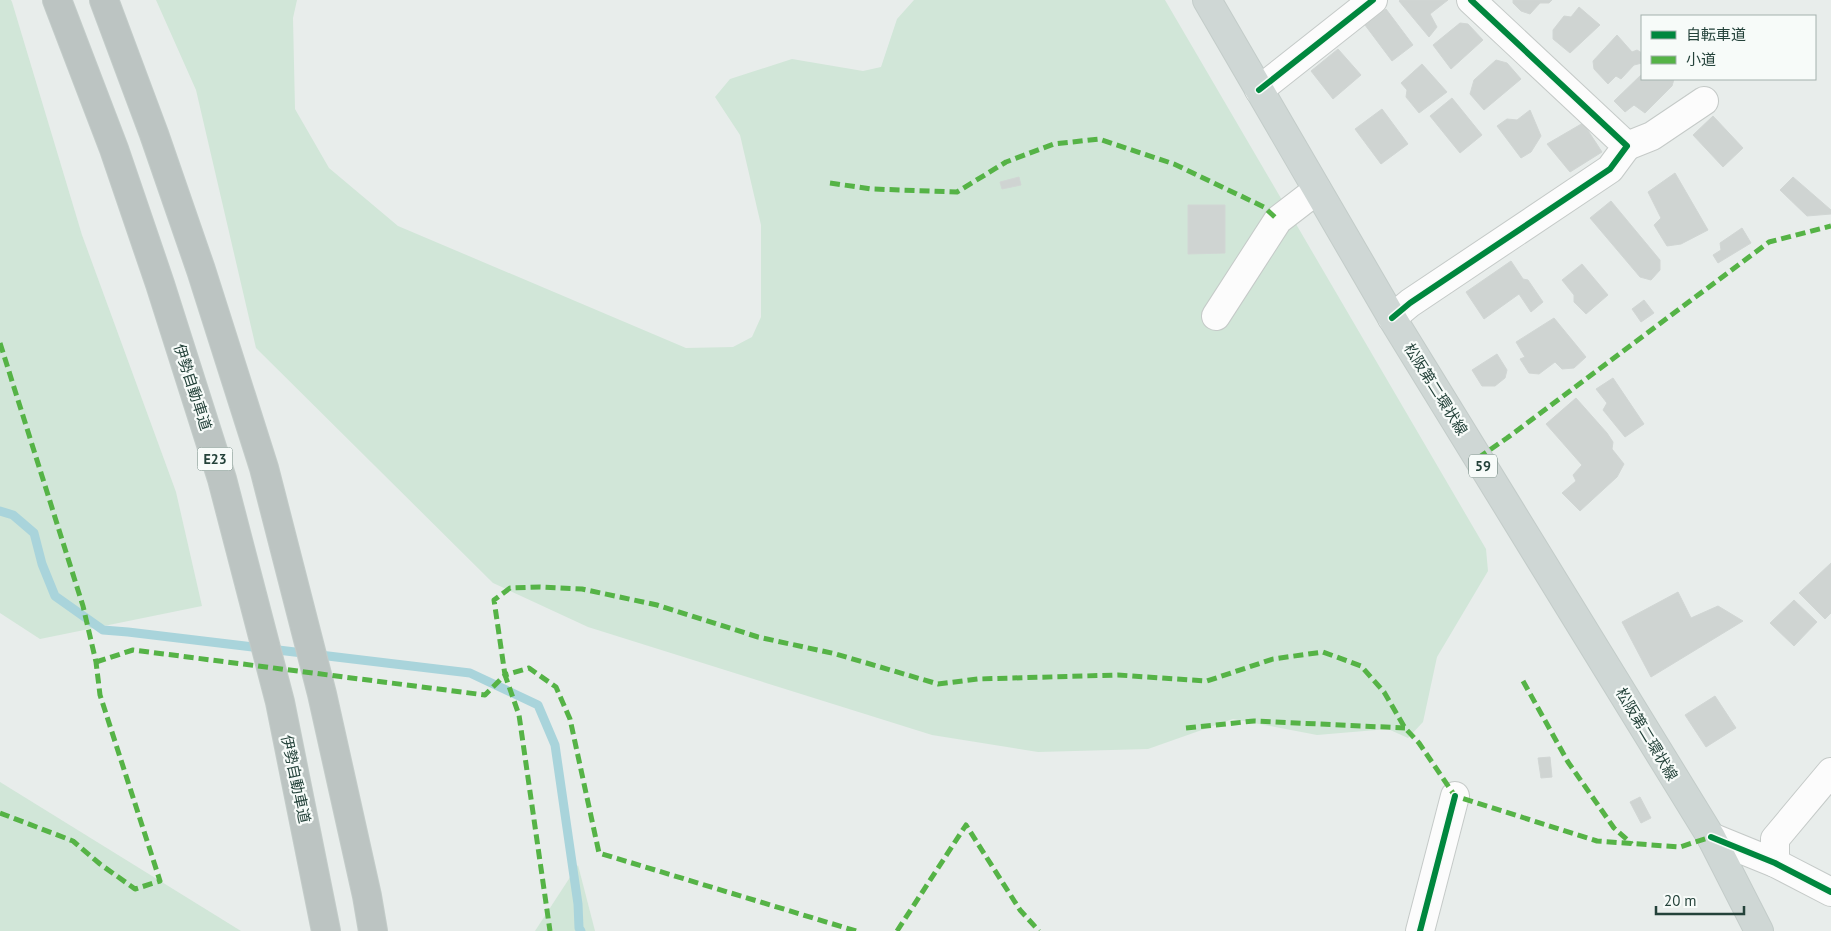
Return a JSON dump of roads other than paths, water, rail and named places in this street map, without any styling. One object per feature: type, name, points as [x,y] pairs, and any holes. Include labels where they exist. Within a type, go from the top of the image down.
[{"type":"highway","name":"伊勢自動車道","points":[[57,0],[117,158],[160,284],[222,479],[280,702],[326,931]]},
{"type":"highway","points":[[104,0],[202,270],[264,468],[322,694],[373,931]]},
{"type":"main road","name":"松阪第二環状線","points":[[1207,0],[1392,318],[1711,837],[1759,931]]},
{"type":"street","points":[[1259,90],[1373,0]]},
{"type":"street","points":[[1471,0],[1628,146]]},
{"type":"street","points":[[1392,318],[1410,302],[1610,168],[1628,146],[1652,136],[1704,101]]},
{"type":"street","points":[[1216,316],[1278,220],[1317,190]]},
{"type":"street","points":[[1775,863],[1775,839],[1831,772]]},
{"type":"street","points":[[1420,931],[1455,796]]},
{"type":"street","points":[[1711,837],[1775,863],[1831,892]]},
{"type":"waterway","points":[[0,511],[13,515],[34,533],[42,564],[55,596],[103,630],[470,673],[538,705],[555,745],[578,904],[579,928],[581,931]]}]
